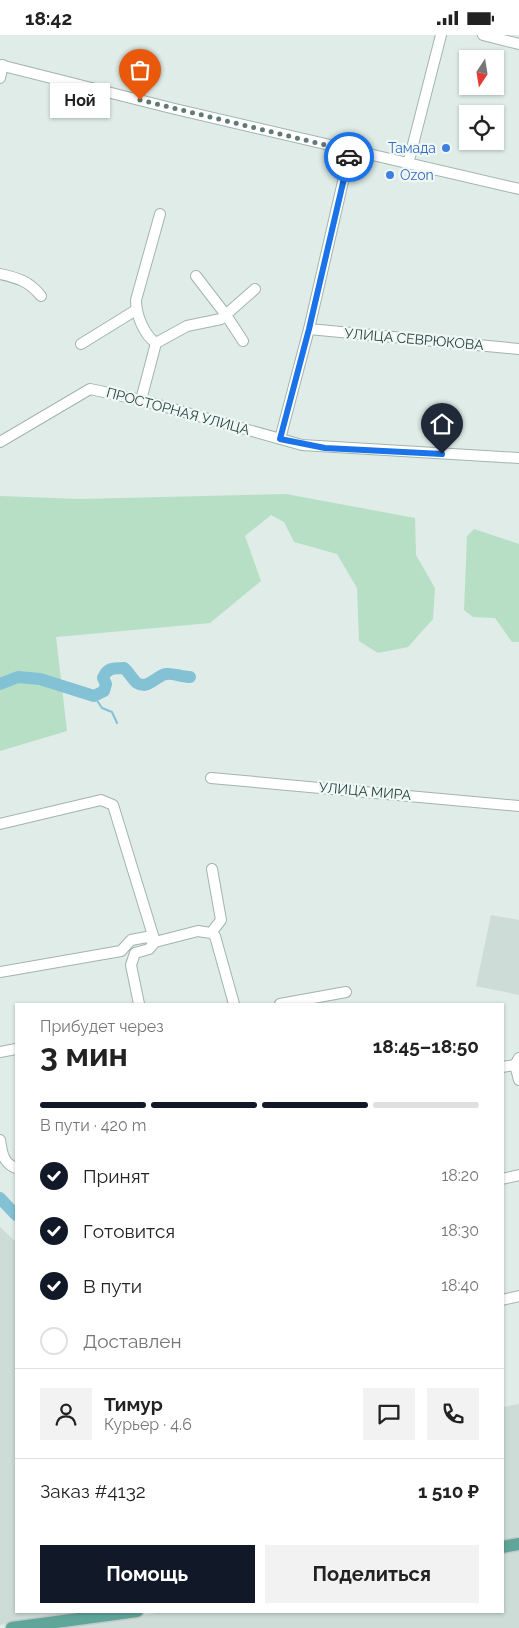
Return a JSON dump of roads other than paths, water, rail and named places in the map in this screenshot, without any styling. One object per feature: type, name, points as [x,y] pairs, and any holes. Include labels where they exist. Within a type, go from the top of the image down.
[{"type":"main road","points":[[504,1547],[519,1544]]},
{"type":"main road","points":[[12,1628],[121,1613]]},
{"type":"street","points":[[408,164],[441,35]]},
{"type":"street","points":[[483,35],[519,44]]},
{"type":"street","points":[[0,78],[2,65],[350,151],[519,189]]},
{"type":"street","points":[[280,439],[309,329],[350,151]]},
{"type":"street","points":[[156,343],[150,339],[136,310],[136,300],[160,214]]},
{"type":"street","points":[[0,274],[23,279],[32,285],[41,296]]},
{"type":"street","points":[[196,275],[243,341]]},
{"type":"street","points":[[141,400],[156,343],[187,326],[198,322],[212,322],[226,315],[255,289]]},
{"type":"street","points":[[82,344],[136,310]]},
{"type":"street","name":"УЛИЦА СЕВРЮКОВА","points":[[309,329],[519,349]]},
{"type":"street","name":"ПРОСТОРНАЯ УЛИЦА","points":[[0,442],[90,389],[141,400],[280,439],[325,448],[519,458]]},
{"type":"street","name":"УЛИЦА МИРА","points":[[211,778],[519,806]]},
{"type":"street","points":[[0,825],[102,800],[113,805],[155,942]]},
{"type":"street","points":[[210,933],[221,921],[212,869]]},
{"type":"street","points":[[0,972],[128,950],[149,949],[155,942],[198,931],[216,936],[234,1003]]},
{"type":"street","points":[[128,950],[139,1003]]},
{"type":"street","points":[[286,1003],[346,992]]},
{"type":"street","points":[[0,1052],[15,1049]]},
{"type":"street","points":[[504,1066],[517,1061],[519,1080]]},
{"type":"street","points":[[0,1140],[4,1158],[8,1164],[15,1168]]},
{"type":"street","points":[[504,1179],[519,1175]]},
{"type":"street","points":[[504,1300],[519,1296]]},
{"type":"waterway","points":[[0,684],[18,677],[40,679],[94,696],[104,691],[106,684],[103,678],[106,672],[114,669],[124,668],[141,685],[145,685],[166,674],[190,677]]},
{"type":"waterway","points":[[94,696],[102,708],[112,712],[117,723]]},
{"type":"waterway","points":[[0,1198],[15,1214]]},
{"type":"place","name":"Ной","points":[[140,100]]},
{"type":"place","name":"Тамада","points":[[446,148]]},
{"type":"place","name":"Ozon","points":[[390,175]]}]
